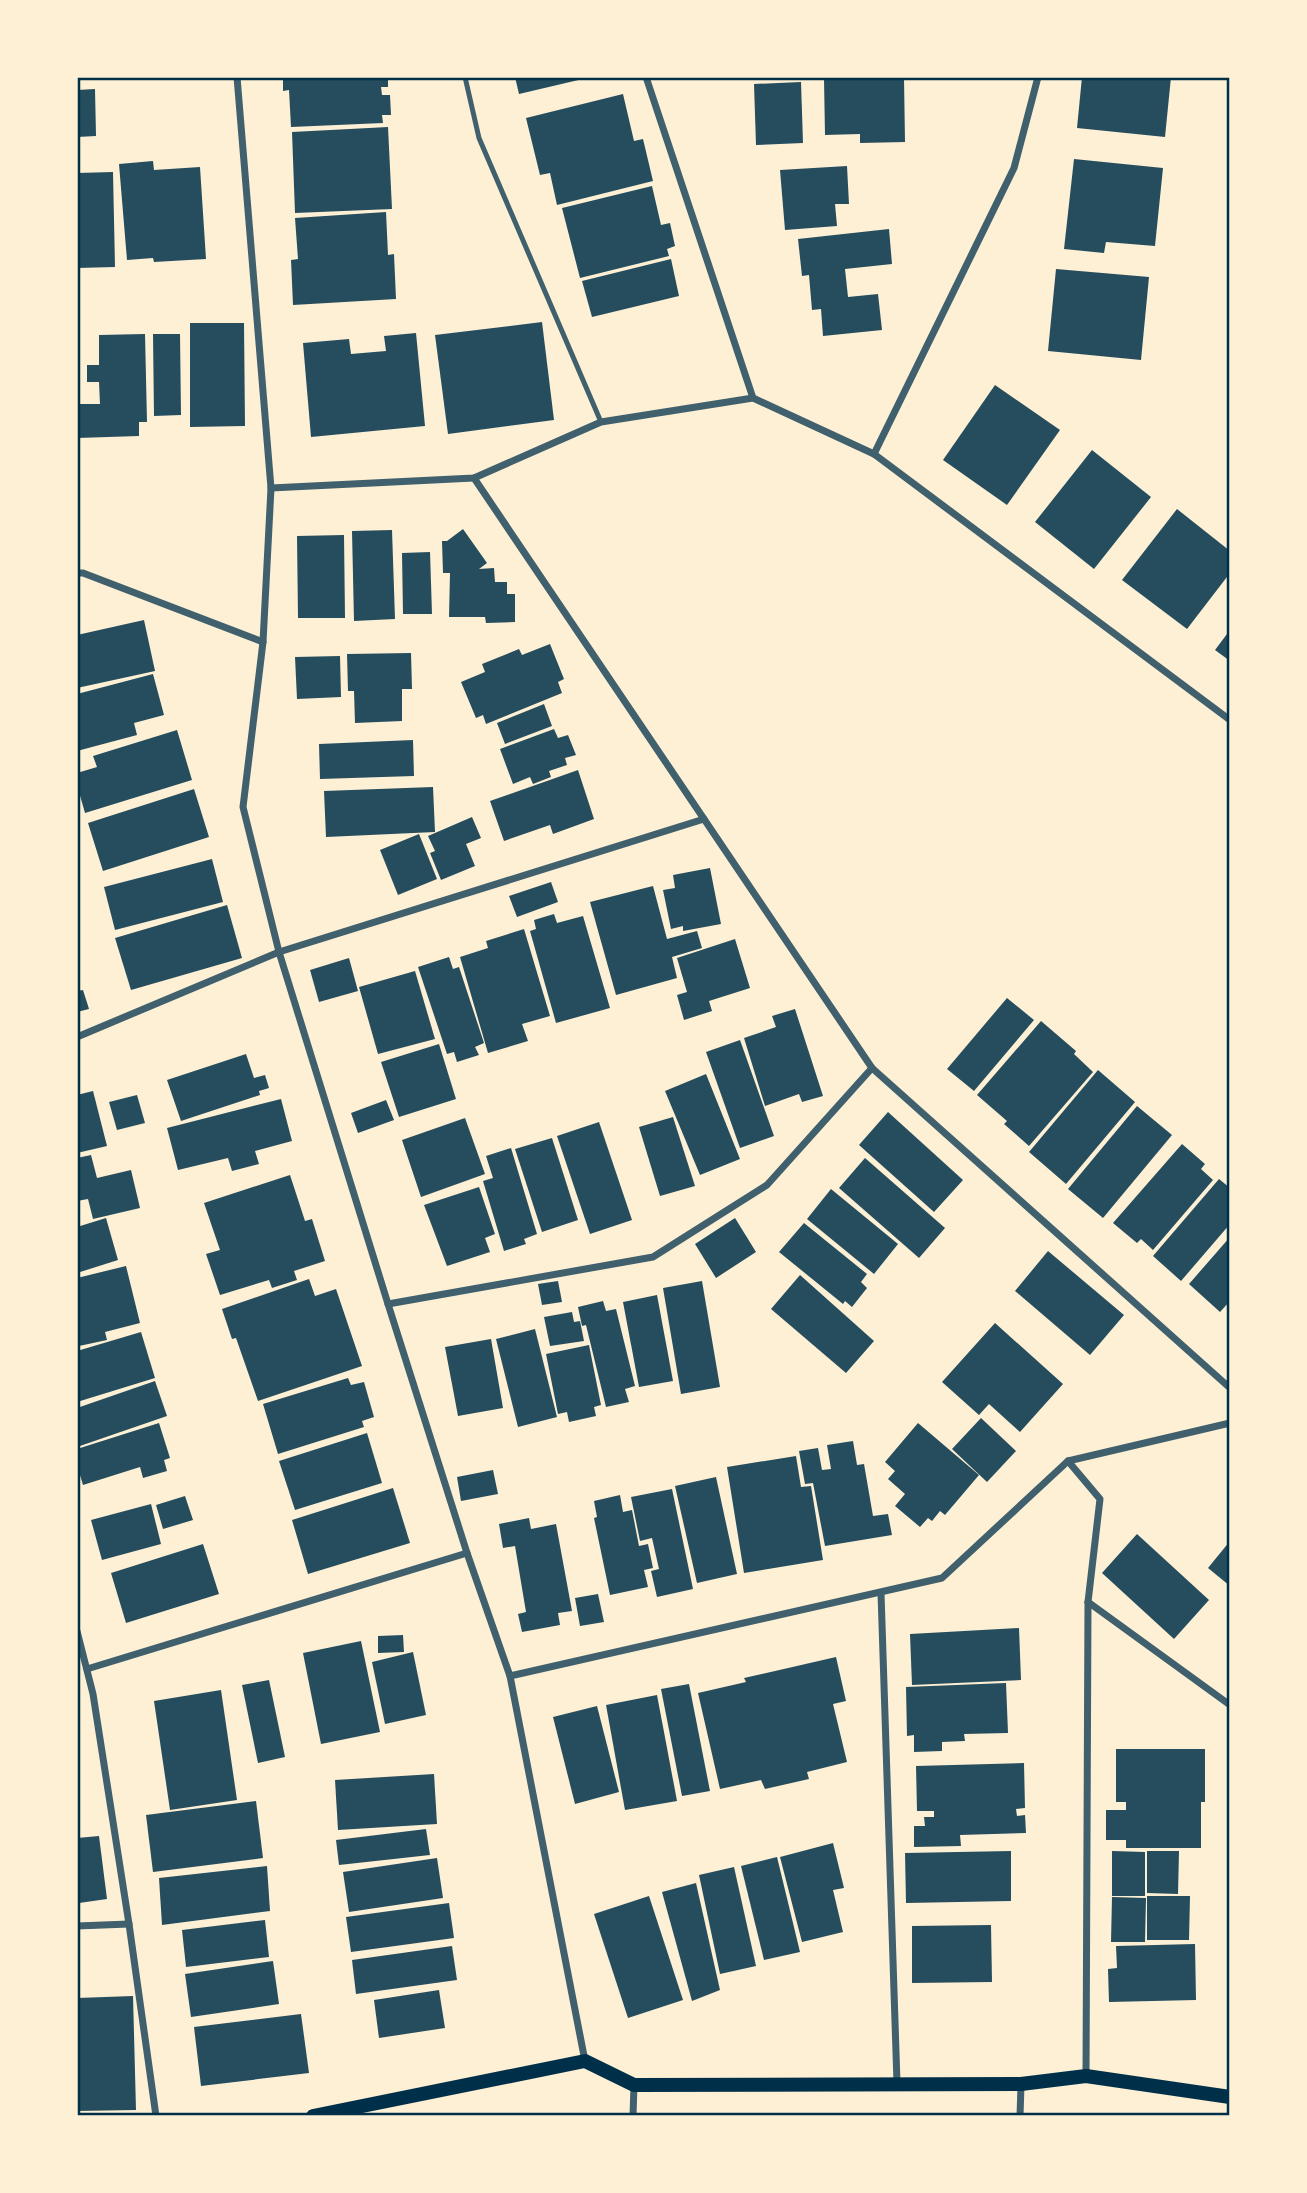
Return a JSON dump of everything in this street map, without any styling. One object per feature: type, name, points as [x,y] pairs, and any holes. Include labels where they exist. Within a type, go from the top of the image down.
[{"type":"main road","points":[[313,2116],[585,2061],[634,2085],[1021,2084],[1086,2076],[1230,2097]]},
{"type":"street","points":[[237,77],[271,488],[263,642],[243,807],[279,952],[467,1553],[510,1676],[585,2061]]},
{"type":"street","points":[[646,77],[753,398]]},
{"type":"street","points":[[874,454],[1014,168],[1038,77]]},
{"type":"street","points":[[271,488],[474,478],[601,422],[753,398],[874,454],[1230,720]]},
{"type":"street","points":[[474,478],[872,1068],[1230,1388]]},
{"type":"street","points":[[77,573],[263,642]]},
{"type":"street","points":[[77,1037],[279,952],[704,819]]},
{"type":"street","points":[[388,1304],[653,1257],[767,1185],[872,1068]]},
{"type":"street","points":[[510,1676],[942,1578],[1068,1461],[1230,1423]]},
{"type":"street","points":[[1068,1461],[1100,1499],[1088,1602],[1086,2076]]},
{"type":"street","points":[[86,1669],[467,1553]]},
{"type":"street","points":[[881,1593],[897,2084]]},
{"type":"street","points":[[1088,1602],[1230,1705]]},
{"type":"street","points":[[77,1632],[93,1694],[156,2116]]},
{"type":"street","points":[[77,1926],[129,1924]]},
{"type":"street","points":[[1020,2116],[1021,2084]]},
{"type":"street","points":[[633,2116],[634,2085]]},
{"type":"lane","points":[[465,77],[479,138],[601,422]]},
{"type":"building","points":[[283,77],[388,77],[388,87],[381,87],[382,95],[390,95],[391,115],[382,115],[383,123],[291,127],[289,90],[283,91]]},
{"type":"building","points":[[515,77],[587,77],[587,78],[519,94]]},
{"type":"building","points":[[1082,77],[1171,77],[1165,137],[1077,128]]},
{"type":"building","points":[[904,78],[905,142],[860,143],[860,134],[825,135],[824,79]]},
{"type":"building","points":[[801,82],[803,143],[756,145],[754,84]]},
{"type":"building","points":[[95,89],[96,136],[77,137],[77,90]]},
{"type":"building","points":[[623,94],[634,141],[643,139],[653,181],[557,205],[550,173],[540,175],[526,118]]},
{"type":"building","points":[[388,127],[392,209],[295,213],[292,132]]},
{"type":"building","points":[[1074,159],[1163,168],[1155,246],[1106,242],[1104,253],[1064,249]]},
{"type":"building","points":[[153,161],[154,170],[200,167],[206,259],[154,262],[153,258],[127,260],[119,164]]},
{"type":"building","points":[[847,166],[849,204],[835,204],[837,226],[785,230],[780,170]]},
{"type":"building","points":[[113,172],[115,267],[77,268],[77,173]]},
{"type":"building","points":[[652,186],[661,225],[670,223],[675,246],[667,249],[669,256],[580,278],[562,208]]},
{"type":"building","points":[[386,212],[388,255],[394,254],[396,299],[293,305],[291,260],[298,259],[295,218]]},
{"type":"building","points":[[889,229],[892,264],[845,269],[848,297],[878,294],[882,330],[823,336],[821,309],[812,310],[809,275],[802,276],[798,239]]},
{"type":"building","points":[[671,259],[679,296],[592,317],[582,281]]},
{"type":"building","points":[[1056,269],[1149,277],[1141,360],[1048,351]]},
{"type":"building","points":[[542,322],[554,420],[448,434],[435,335]]},
{"type":"building","points":[[190,323],[244,323],[245,426],[190,427]]},
{"type":"building","points":[[416,333],[425,426],[311,437],[303,343],[349,339],[351,354],[386,351],[384,336]]},
{"type":"building","points":[[145,334],[147,422],[139,422],[139,436],[77,438],[77,404],[100,404],[99,382],[87,382],[87,365],[99,365],[99,335]]},
{"type":"building","points":[[153,334],[180,334],[181,415],[154,416]]},
{"type":"building","points":[[995,385],[1060,430],[1007,505],[943,460]]},
{"type":"building","points":[[1092,450],[1151,497],[1094,569],[1035,522]]},
{"type":"building","points":[[1177,509],[1230,551],[1230,573],[1187,629],[1122,580]]},
{"type":"building","points":[[463,529],[487,563],[479,569],[494,568],[495,582],[507,582],[507,594],[515,594],[515,622],[486,623],[485,617],[449,617],[450,573],[443,573],[442,541],[447,541]]},
{"type":"building","points":[[392,530],[395,619],[354,621],[352,531]]},
{"type":"building","points":[[344,535],[345,618],[298,618],[297,536]]},
{"type":"building","points":[[430,552],[432,614],[403,614],[402,553]]},
{"type":"building","points":[[144,620],[155,671],[77,688],[77,635]]},
{"type":"building","points":[[1230,630],[1230,661],[1215,650]]},
{"type":"building","points":[[550,644],[564,679],[558,682],[562,693],[486,724],[483,715],[476,718],[461,682],[485,672],[482,664],[519,649],[522,655]]},
{"type":"building","points":[[411,653],[412,689],[402,689],[402,721],[355,723],[354,691],[348,691],[347,654]]},
{"type":"building","points":[[340,656],[341,697],[297,699],[295,657]]},
{"type":"building","points":[[153,674],[164,715],[134,723],[137,735],[77,751],[77,694]]},
{"type":"building","points":[[544,704],[552,726],[505,744],[497,723]]},
{"type":"building","points":[[554,729],[558,738],[568,735],[576,755],[565,758],[567,765],[549,771],[551,777],[533,784],[530,777],[513,784],[500,749]]},
{"type":"building","points":[[177,730],[192,780],[85,813],[77,785],[77,773],[97,767],[93,756]]},
{"type":"building","points":[[413,740],[414,776],[320,779],[319,744]]},
{"type":"building","points":[[578,770],[594,819],[553,834],[550,825],[504,841],[490,801]]},
{"type":"building","points":[[433,787],[435,832],[326,837],[324,791]]},
{"type":"building","points":[[194,789],[209,837],[103,871],[88,823]]},
{"type":"building","points":[[472,817],[481,838],[466,844],[475,866],[441,880],[430,853],[435,851],[428,836]]},
{"type":"building","points":[[419,834],[437,879],[398,895],[380,850]]},
{"type":"building","points":[[212,859],[223,902],[115,930],[104,887]]},
{"type":"building","points":[[710,868],[721,924],[683,931],[683,926],[671,929],[663,890],[675,888],[673,875]]},
{"type":"building","points":[[551,882],[558,902],[517,917],[509,896]]},
{"type":"building","points":[[653,886],[667,939],[697,931],[702,948],[672,957],[677,978],[616,995],[590,902]]},
{"type":"building","points":[[227,905],[242,958],[131,990],[115,938]]},
{"type":"building","points":[[554,914],[557,923],[583,916],[610,1008],[556,1023],[530,931],[536,929],[534,920]]},
{"type":"building","points":[[524,929],[550,1016],[522,1024],[528,1041],[488,1053],[460,957],[488,948],[486,941]]},
{"type":"building","points":[[735,939],[750,988],[709,1001],[712,1011],[684,1020],[677,995],[687,992],[677,958]]},
{"type":"building","points":[[449,957],[453,969],[459,967],[484,1043],[475,1047],[479,1055],[457,1062],[454,1052],[447,1054],[418,967]]},
{"type":"building","points":[[349,958],[358,991],[319,1002],[310,970]]},
{"type":"building","points":[[415,971],[435,1039],[378,1054],[359,987]]},
{"type":"building","points":[[83,990],[89,1009],[77,1012],[77,991]]},
{"type":"building","points":[[1007,998],[1034,1020],[974,1091],[947,1069]]},
{"type":"building","points":[[795,1009],[823,1096],[802,1102],[799,1094],[765,1106],[744,1038],[776,1027],[772,1016]]},
{"type":"building","points":[[1041,1021],[1076,1051],[1074,1054],[1093,1072],[1029,1146],[1004,1124],[1007,1121],[977,1095]]},
{"type":"building","points":[[740,1040],[774,1136],[740,1148],[706,1052]]},
{"type":"building","points":[[439,1044],[456,1099],[399,1117],[381,1062]]},
{"type":"building","points":[[246,1054],[254,1078],[265,1075],[269,1088],[259,1091],[260,1095],[181,1121],[167,1080]]},
{"type":"building","points":[[1098,1070],[1135,1102],[1066,1184],[1029,1152]]},
{"type":"building","points":[[706,1074],[740,1159],[700,1175],[665,1091]]},
{"type":"building","points":[[93,1091],[107,1146],[77,1153],[77,1095]]},
{"type":"building","points":[[137,1095],[145,1123],[117,1130],[109,1102]]},
{"type":"building","points":[[281,1099],[292,1141],[255,1151],[259,1164],[232,1171],[228,1158],[178,1170],[167,1128]]},
{"type":"building","points":[[386,1100],[394,1120],[358,1133],[351,1113]]},
{"type":"building","points":[[1137,1106],[1172,1135],[1103,1218],[1068,1189]]},
{"type":"building","points":[[888,1112],[963,1180],[934,1212],[859,1145]]},
{"type":"building","points":[[673,1117],[695,1186],[660,1196],[639,1127]]},
{"type":"building","points":[[465,1118],[485,1174],[421,1197],[402,1140]]},
{"type":"building","points":[[599,1122],[632,1220],[590,1234],[557,1136]]},
{"type":"building","points":[[552,1138],[578,1220],[542,1232],[515,1149]]},
{"type":"building","points":[[1182,1144],[1205,1164],[1201,1169],[1213,1180],[1153,1250],[1141,1239],[1137,1243],[1113,1223]]},
{"type":"building","points":[[511,1148],[537,1234],[524,1239],[526,1244],[504,1251],[483,1181],[493,1178],[486,1156]]},
{"type":"building","points":[[91,1155],[97,1178],[131,1170],[140,1208],[93,1219],[88,1199],[77,1201],[77,1158]]},
{"type":"building","points":[[865,1158],[945,1228],[919,1258],[839,1188]]},
{"type":"building","points":[[290,1175],[305,1221],[312,1219],[325,1261],[294,1271],[297,1280],[272,1288],[269,1280],[220,1295],[206,1254],[220,1250],[204,1203]]},
{"type":"building","points":[[1219,1179],[1230,1188],[1230,1224],[1181,1281],[1153,1256]]},
{"type":"building","points":[[479,1187],[495,1234],[485,1238],[490,1252],[447,1266],[424,1205]]},
{"type":"building","points":[[831,1189],[898,1244],[874,1274],[807,1219]]},
{"type":"building","points":[[106,1218],[118,1260],[77,1273],[77,1227]]},
{"type":"building","points":[[735,1218],[756,1252],[716,1278],[695,1244]]},
{"type":"building","points":[[804,1223],[867,1274],[861,1282],[867,1288],[852,1307],[845,1301],[843,1304],[779,1252]]},
{"type":"building","points":[[1230,1237],[1230,1301],[1220,1312],[1189,1284]]},
{"type":"building","points":[[1048,1251],[1124,1315],[1090,1355],[1015,1291]]},
{"type":"building","points":[[126,1266],[140,1323],[105,1332],[107,1340],[79,1346],[77,1278]]},
{"type":"building","points":[[800,1275],[874,1341],[846,1373],[771,1309]]},
{"type":"building","points":[[309,1279],[315,1296],[336,1289],[362,1366],[258,1401],[236,1338],[232,1339],[222,1309]]},
{"type":"building","points":[[558,1281],[562,1302],[542,1305],[538,1284]]},
{"type":"building","points":[[702,1281],[720,1387],[681,1394],[663,1288]]},
{"type":"building","points":[[657,1295],[673,1381],[639,1387],[623,1302]]},
{"type":"building","points":[[603,1301],[606,1311],[616,1309],[635,1386],[625,1389],[629,1402],[606,1407],[586,1325],[582,1326],[578,1307]]},
{"type":"building","points":[[572,1312],[574,1322],[580,1321],[584,1341],[550,1346],[544,1317]]},
{"type":"building","points":[[995,1323],[1063,1384],[1020,1432],[989,1404],[979,1415],[942,1382]]},
{"type":"building","points":[[535,1329],[557,1417],[518,1427],[496,1339]]},
{"type":"building","points":[[141,1332],[155,1378],[77,1402],[77,1351]]},
{"type":"building","points":[[491,1339],[503,1408],[458,1416],[445,1347]]},
{"type":"building","points":[[589,1345],[601,1405],[594,1407],[596,1416],[569,1422],[567,1412],[558,1414],[546,1354]]},
{"type":"building","points":[[348,1378],[351,1385],[364,1382],[374,1417],[362,1421],[364,1427],[278,1454],[263,1404]]},
{"type":"building","points":[[155,1381],[167,1416],[77,1447],[77,1408]]},
{"type":"building","points":[[981,1418],[1016,1451],[987,1482],[952,1449]]},
{"type":"building","points":[[159,1423],[170,1458],[164,1460],[167,1471],[143,1478],[140,1467],[83,1485],[77,1465],[77,1449]]},
{"type":"building","points":[[918,1423],[979,1475],[945,1515],[940,1511],[932,1521],[928,1518],[920,1527],[895,1506],[905,1494],[888,1479],[895,1471],[885,1462]]},
{"type":"building","points":[[367,1433],[382,1483],[295,1510],[279,1461]]},
{"type":"building","points":[[853,1441],[857,1465],[864,1464],[873,1516],[888,1514],[892,1535],[825,1546],[813,1483],[805,1484],[799,1451],[818,1448],[822,1470],[831,1469],[827,1445]]},
{"type":"building","points":[[796,1456],[801,1487],[811,1486],[823,1560],[744,1573],[727,1467]]},
{"type":"building","points":[[493,1470],[498,1494],[461,1501],[457,1477]]},
{"type":"building","points":[[716,1477],[737,1574],[697,1583],[675,1486]]},
{"type":"building","points":[[393,1488],[410,1543],[308,1574],[292,1520]]},
{"type":"building","points":[[672,1489],[693,1589],[657,1597],[651,1571],[659,1569],[652,1538],[640,1541],[631,1497]]},
{"type":"building","points":[[620,1495],[623,1512],[632,1510],[639,1546],[648,1544],[653,1568],[644,1570],[648,1587],[610,1595],[594,1518],[597,1517],[594,1501]]},
{"type":"building","points":[[185,1496],[193,1520],[163,1529],[156,1505]]},
{"type":"building","points":[[151,1504],[161,1544],[102,1560],[91,1520]]},
{"type":"building","points":[[529,1518],[531,1529],[556,1524],[572,1611],[558,1613],[560,1625],[522,1632],[518,1614],[526,1612],[515,1546],[503,1548],[499,1524]]},
{"type":"building","points":[[1137,1534],[1209,1600],[1174,1639],[1102,1573]]},
{"type":"building","points":[[1230,1541],[1230,1586],[1208,1568]]},
{"type":"building","points":[[203,1544],[219,1594],[126,1623],[111,1573]]},
{"type":"building","points":[[598,1594],[604,1622],[580,1626],[575,1598]]},
{"type":"building","points":[[1019,1628],[1021,1680],[912,1685],[910,1634]]},
{"type":"building","points":[[403,1635],[404,1652],[378,1653],[378,1636]]},
{"type":"building","points":[[361,1641],[380,1732],[321,1744],[303,1653]]},
{"type":"building","points":[[413,1652],[426,1715],[385,1724],[372,1662]]},
{"type":"building","points":[[836,1657],[846,1701],[833,1704],[847,1762],[807,1772],[809,1779],[765,1789],[761,1780],[720,1789],[698,1693],[746,1682],[744,1678]]},
{"type":"building","points":[[269,1680],[285,1757],[258,1763],[242,1685]]},
{"type":"building","points":[[1006,1683],[1008,1733],[964,1734],[965,1741],[942,1742],[942,1751],[914,1752],[914,1735],[907,1736],[906,1687]]},
{"type":"building","points":[[689,1684],[710,1791],[682,1796],[661,1689]]},
{"type":"building","points":[[221,1690],[237,1800],[170,1810],[154,1701]]},
{"type":"building","points":[[657,1695],[677,1801],[625,1810],[606,1705]]},
{"type":"building","points":[[597,1706],[619,1792],[575,1804],[553,1717]]},
{"type":"building","points":[[1116,1749],[1205,1749],[1205,1802],[1201,1802],[1201,1848],[1126,1848],[1126,1840],[1106,1840],[1106,1810],[1126,1810],[1126,1802],[1116,1802]]},
{"type":"building","points":[[1024,1763],[1025,1808],[1016,1809],[1017,1816],[1025,1815],[1026,1833],[960,1835],[961,1846],[914,1847],[914,1826],[925,1826],[924,1817],[934,1817],[934,1811],[917,1811],[916,1766]]},
{"type":"building","points":[[434,1774],[437,1824],[338,1830],[335,1780]]},
{"type":"building","points":[[256,1801],[263,1858],[153,1872],[146,1815]]},
{"type":"building","points":[[426,1829],[430,1855],[339,1865],[336,1840]]},
{"type":"building","points":[[99,1836],[107,1899],[79,1903],[77,1838]]},
{"type":"building","points":[[833,1843],[844,1888],[833,1890],[843,1932],[802,1942],[780,1857]]},
{"type":"building","points":[[1011,1851],[1011,1901],[906,1903],[905,1853]]},
{"type":"building","points":[[1112,1851],[1145,1852],[1145,1896],[1112,1896]]},
{"type":"building","points":[[1147,1851],[1179,1851],[1178,1894],[1147,1893]]},
{"type":"building","points":[[777,1857],[800,1952],[764,1960],[741,1866]]},
{"type":"building","points":[[437,1858],[443,1898],[349,1912],[343,1872]]},
{"type":"building","points":[[267,1866],[270,1911],[162,1925],[159,1878]]},
{"type":"building","points":[[734,1867],[756,1966],[720,1974],[699,1875]]},
{"type":"building","points":[[696,1883],[720,1990],[692,2001],[662,1892]]},
{"type":"building","points":[[649,1896],[683,2000],[628,2018],[594,1914]]},
{"type":"building","points":[[1147,1896],[1190,1896],[1189,1940],[1147,1940]]},
{"type":"building","points":[[1112,1897],[1146,1898],[1145,1942],[1111,1942]]},
{"type":"building","points":[[449,1903],[454,1938],[351,1952],[346,1917]]},
{"type":"building","points":[[265,1920],[269,1957],[186,1967],[182,1930]]},
{"type":"building","points":[[991,1925],[992,1982],[912,1983],[912,1926]]},
{"type":"building","points":[[1195,1944],[1196,2000],[1109,2002],[1108,1969],[1117,1968],[1116,1946]]},
{"type":"building","points":[[452,1946],[457,1980],[356,1994],[352,1960]]},
{"type":"building","points":[[273,1961],[279,2004],[191,2017],[185,1974]]},
{"type":"building","points":[[439,1990],[445,2028],[379,2038],[374,2000]]},
{"type":"building","points":[[133,1996],[136,2110],[77,2111],[77,1998]]},
{"type":"building","points":[[301,2014],[309,2073],[201,2086],[194,2027]]}]
